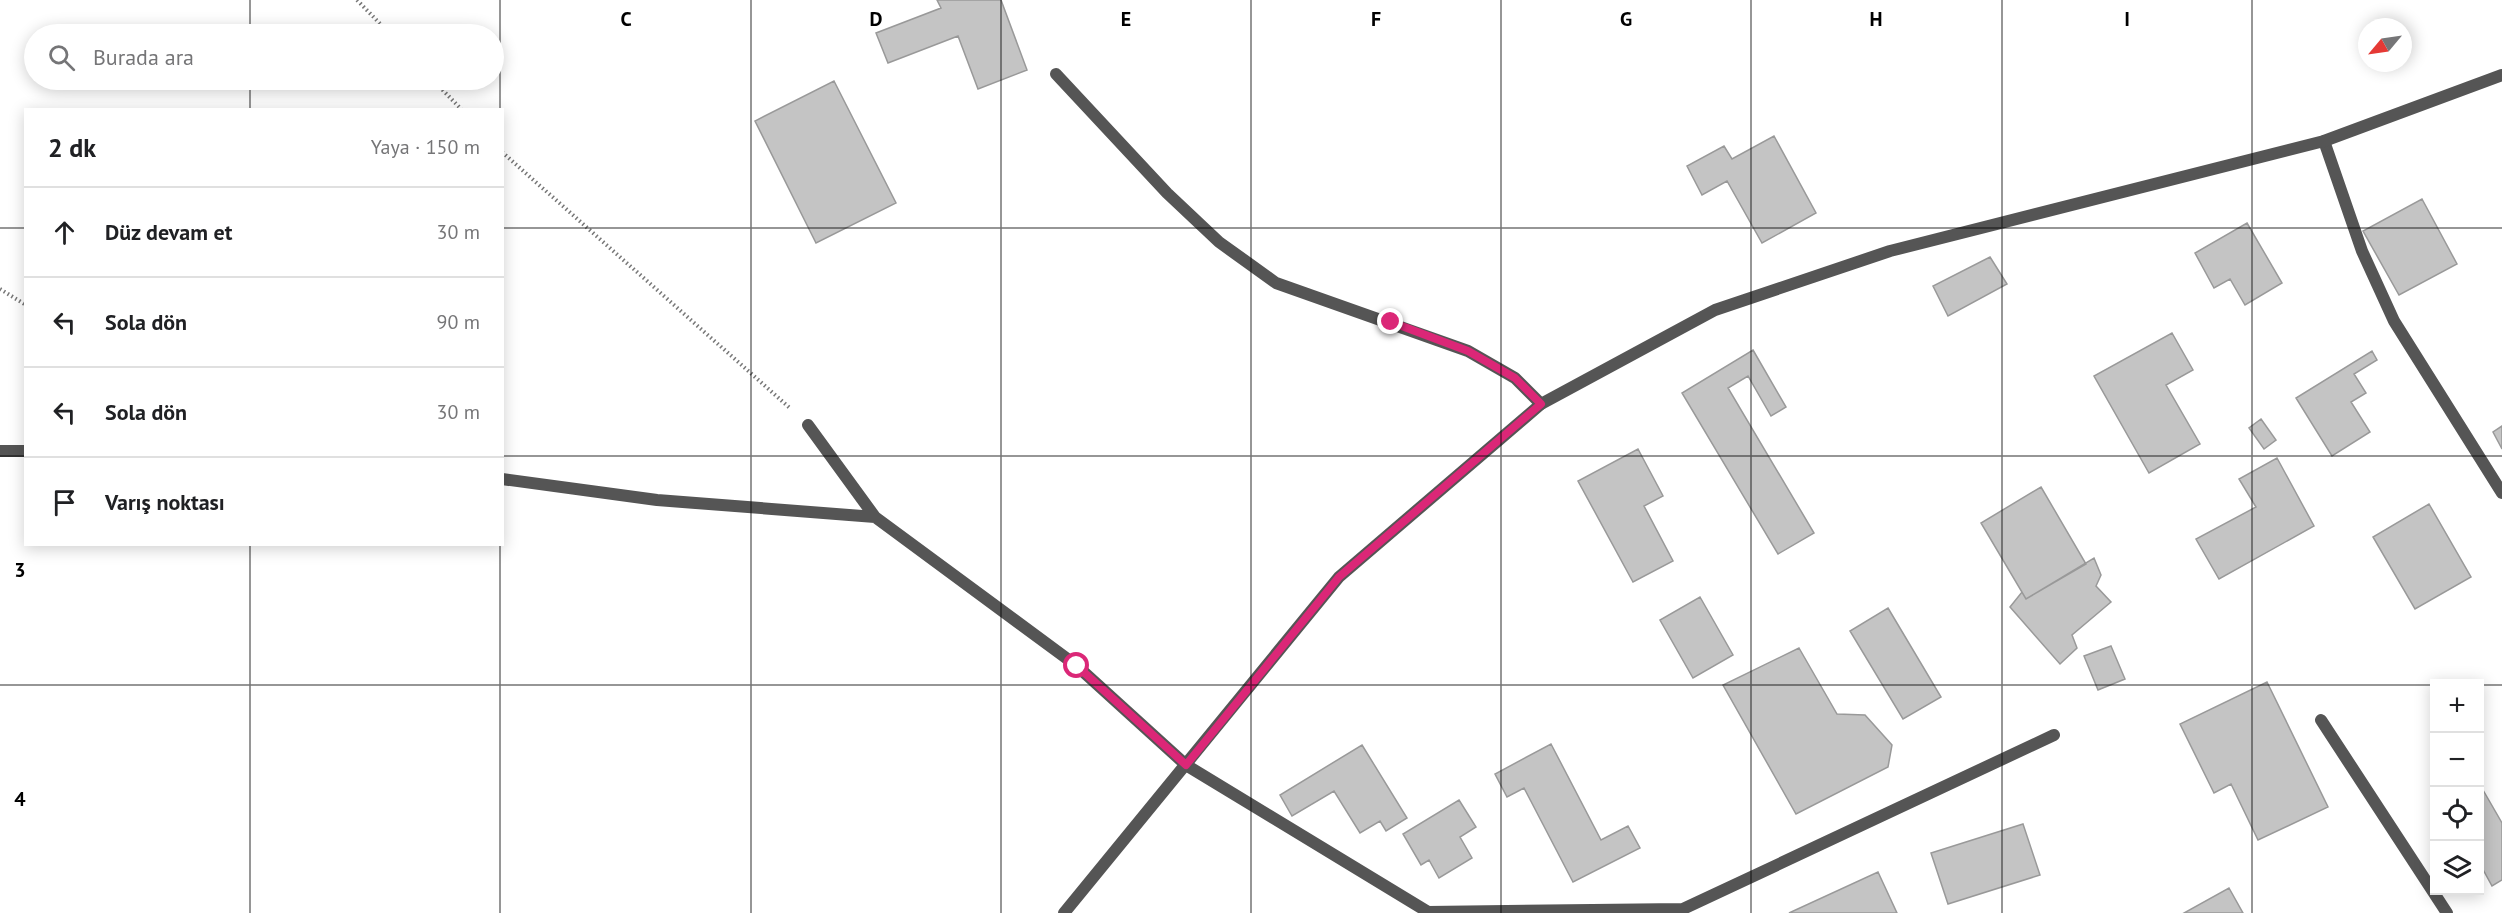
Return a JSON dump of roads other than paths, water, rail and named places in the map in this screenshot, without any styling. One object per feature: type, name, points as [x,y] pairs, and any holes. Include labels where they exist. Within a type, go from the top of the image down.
[{"type":"street","points":[[1056,74],[1167,193],[1219,242],[1276,283],[1468,351],[1515,378],[1541,404]]},
{"type":"street","points":[[1064,913],[1339,577],[1541,404],[1726,306],[1890,251],[2324,141],[2502,75]]},
{"type":"street","points":[[2324,141],[2362,251],[2394,321],[2502,494]]},
{"type":"street","points":[[808,425],[875,517],[1077,666],[1186,765],[1428,912],[1684,911],[2054,735]]},
{"type":"street","points":[[0,451],[24,451]]},
{"type":"street","points":[[504,479],[657,500],[875,517]]},
{"type":"street","points":[[2321,720],[2446,913]]}]
